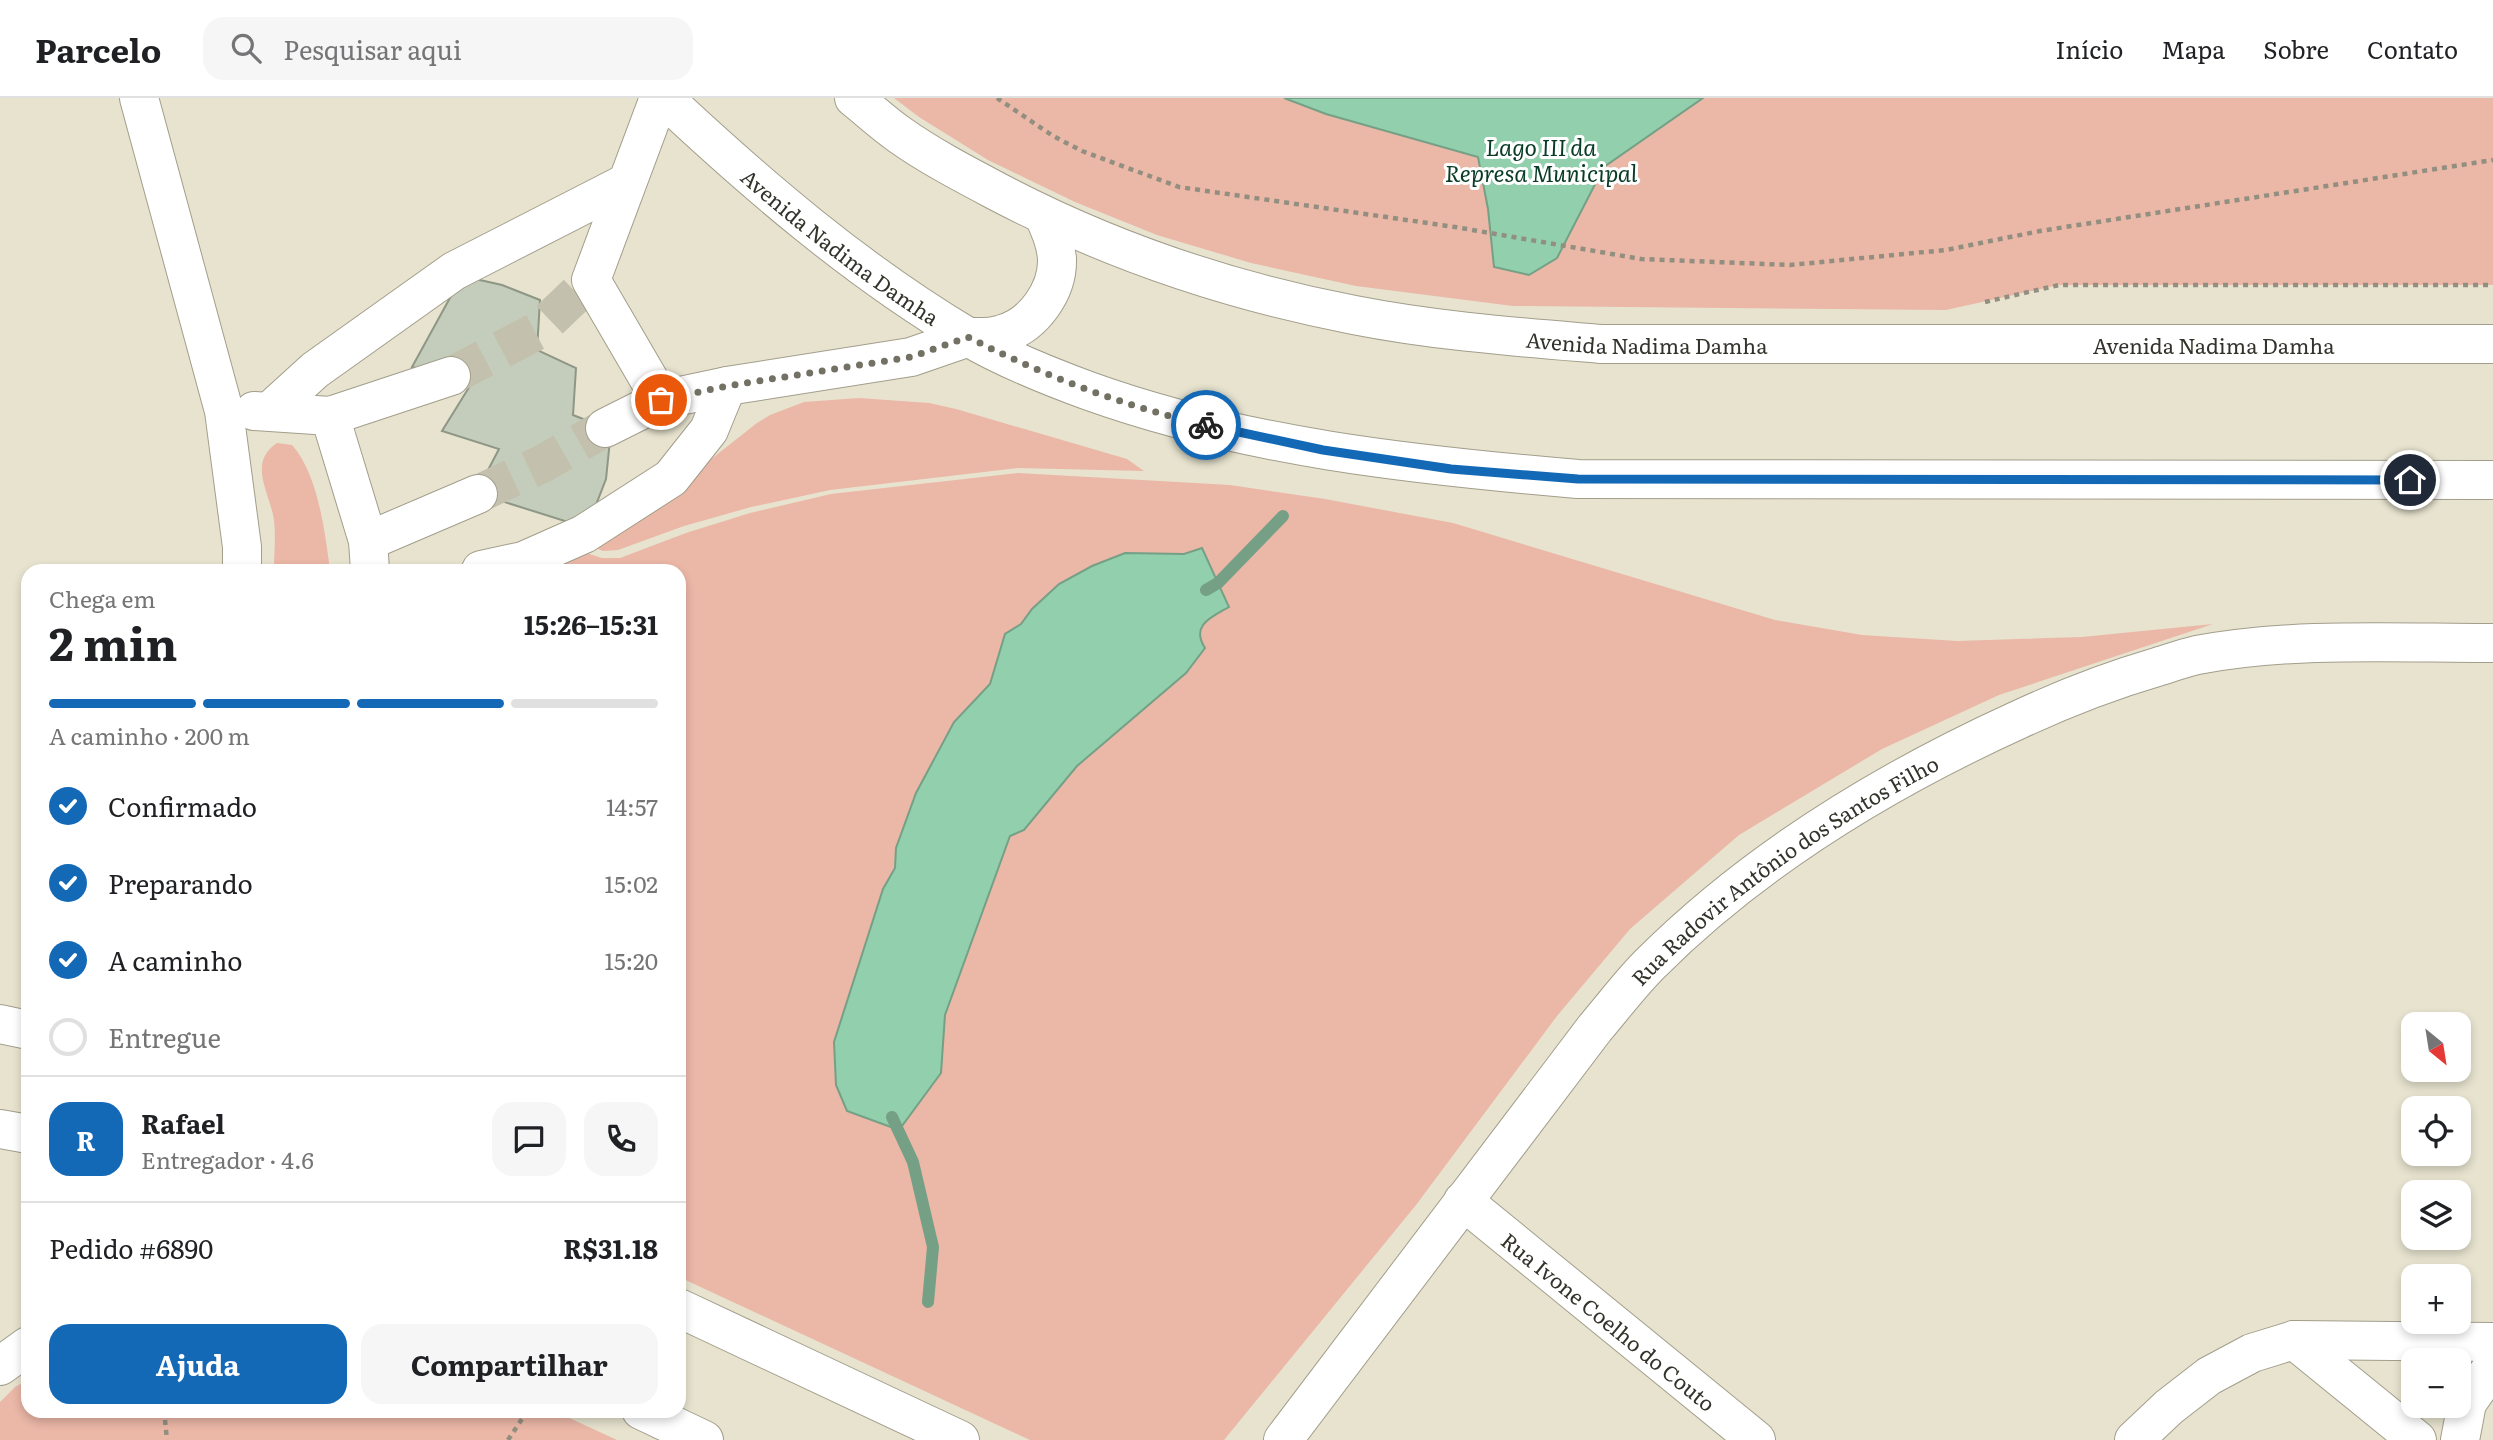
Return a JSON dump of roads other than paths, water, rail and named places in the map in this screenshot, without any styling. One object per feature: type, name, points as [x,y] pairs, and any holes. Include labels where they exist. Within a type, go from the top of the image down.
[{"type":"street","points":[[139,98],[224,411],[242,564]]},
{"type":"street","points":[[659,98],[592,280],[661,400]]},
{"type":"street","name":"Avenida Nadima Damha","points":[[664,98],[759,186],[792,212],[900,292],[968,337],[1062,382],[1174,418],[1323,450],[1451,469],[1578,479],[2493,480]]},
{"type":"street","name":"Avenida Nadima Damha","points":[[854,98],[909,141],[947,165],[1044,216],[1108,245],[1220,284],[1356,316],[1493,335],[1601,344],[2493,344]]},
{"type":"street","points":[[270,411],[315,370],[454,271],[626,183]]},
{"type":"street","points":[[605,428],[661,400],[727,386],[911,357],[968,337],[1003,334],[1027,321],[1045,301],[1054,281],[1057,260],[1054,239],[1044,216]]},
{"type":"street","points":[[224,411],[270,411],[330,416],[451,376]]},
{"type":"street","points":[[509,564],[523,561],[584,534],[671,478],[709,430],[727,386]]},
{"type":"street","points":[[330,416],[369,556],[478,494]]},
{"type":"street","name":"Rua Radovir Antônio dos Santos Filho","points":[[1283,1440],[1595,1028],[1648,965],[1706,911],[1800,841],[1878,790],[1959,747],[2062,700],[2196,655],[2294,645],[2360,642],[2493,643]]},
{"type":"street","points":[[0,1024],[21,1028]]},
{"type":"street","points":[[0,1129],[21,1133]]},
{"type":"street","name":"Rua Ivone Coelho do Couto","points":[[1463,1201],[1755,1440]]},
{"type":"street","points":[[686,1311],[960,1440]]},
{"type":"street","points":[[2134,1440],[2169,1407],[2209,1376],[2252,1353],[2294,1340],[2493,1342]]},
{"type":"street","points":[[2294,1340],[2417,1440]]},
{"type":"street","points":[[0,1366],[21,1351]]},
{"type":"street","points":[[2460,1440],[2467,1403],[2493,1366]]},
{"type":"street","points":[[657,1418],[704,1440]]},
{"type":"water","name":"Lago III da Represa Municipal","points":[[1284,98],[1703,98],[1604,167],[1557,258],[1529,275],[1494,267],[1488,209],[1478,157],[1326,114]]},
{"type":"water","points":[[1202,548],[1229,607],[1205,623],[1200,633],[1205,648],[1186,673],[1077,766],[1024,830],[1010,836],[945,1015],[941,1073],[899,1130],[847,1111],[836,1085],[834,1042],[883,889],[895,868],[896,848],[916,793],[954,722],[990,684],[1005,634],[1021,624],[1032,609],[1059,584],[1092,566],[1125,553],[1184,554]]},
{"type":"waterway","points":[[1206,590],[1218,583],[1283,516]]},
{"type":"waterway","points":[[892,1117],[913,1162],[933,1247],[928,1302]]},
{"type":"tunnel","points":[[451,376],[539,330],[591,280]]},
{"type":"tunnel","points":[[478,494],[542,464],[605,428]]}]
